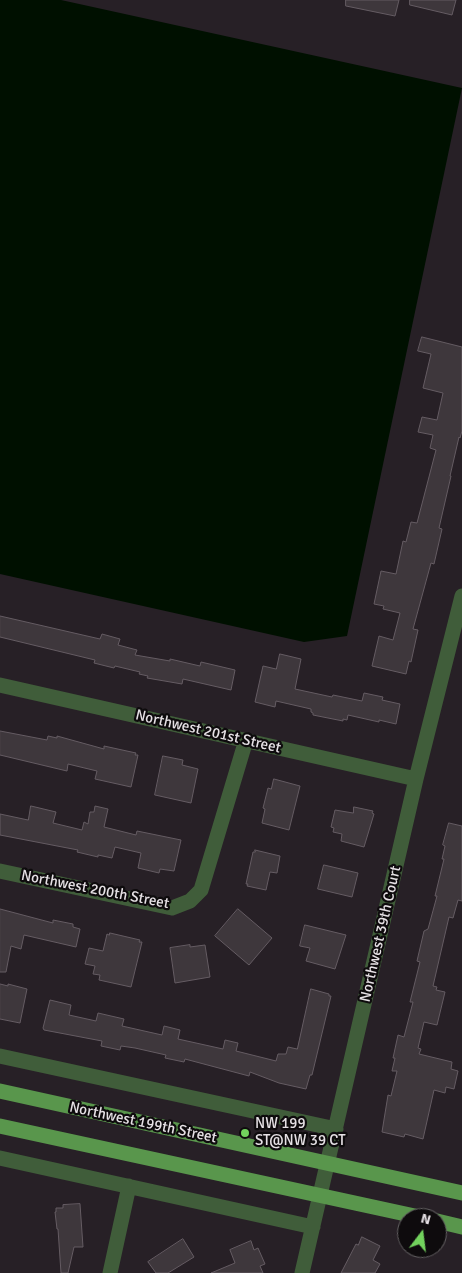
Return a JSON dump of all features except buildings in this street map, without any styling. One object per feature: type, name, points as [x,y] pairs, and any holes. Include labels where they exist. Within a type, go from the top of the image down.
[{"type":"main road","name":"Northwest 199th Street","points":[[0,1092],[462,1192]]},
{"type":"main road","points":[[0,1126],[397,1212]]},
{"type":"main road","points":[[447,1223],[462,1227]]},
{"type":"street","name":"Northwest 39th Court","points":[[302,1273],[416,779],[462,596]]},
{"type":"street","name":"Northwest 201st Street","points":[[0,685],[416,779]]},
{"type":"street","name":"Northwest 200th Street","points":[[0,871],[172,908],[190,901],[201,890],[246,740]]},
{"type":"street","points":[[0,1056],[336,1129]]},
{"type":"street","points":[[0,1158],[313,1226]]},
{"type":"street","points":[[110,1273],[129,1186]]},
{"type":"shaded area","points":[[0,0],[61,0],[462,88],[347,636],[304,642],[0,574]]},
{"type":"place","name":"NW 199 ST@NW 39 CT","points":[[245,1133]]}]
